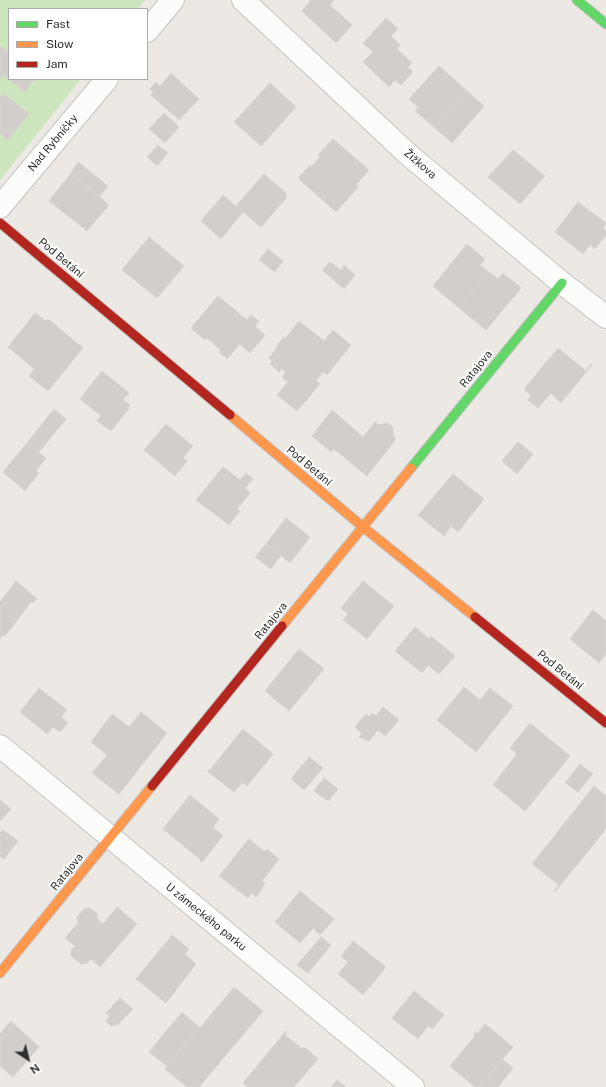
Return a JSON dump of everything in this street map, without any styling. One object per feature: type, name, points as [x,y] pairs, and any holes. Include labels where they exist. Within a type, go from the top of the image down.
[{"type":"street","points":[[148,30],[173,0]]},
{"type":"street","name":"Žižkova","points":[[243,0],[410,156],[562,284],[606,317]]},
{"type":"street","points":[[577,0],[606,24]]},
{"type":"street","name":"Nad Rybníčky","points":[[0,207],[106,80]]},
{"type":"street","name":"Pod Betání","points":[[0,223],[363,526],[606,723]]},
{"type":"street","name":"Ratajova","points":[[0,973],[363,526],[562,284]]},
{"type":"street","name":"U zámeckého parku","points":[[0,746],[413,1087]]},
{"type":"green space","points":[[0,0],[145,0],[139,8],[8,8],[8,52],[0,46]]},
{"type":"green space","points":[[3,75],[25,92],[34,80],[80,80],[0,180],[0,133],[8,140],[29,114],[4,93],[0,97],[0,79]]},
{"type":"building","points":[[311,0],[334,0],[330,5],[352,25],[336,43],[302,11]]},
{"type":"building","points":[[386,18],[398,29],[391,36],[400,45],[397,49],[412,63],[408,67],[413,72],[401,85],[395,80],[389,87],[363,62],[373,52],[363,43]]},
{"type":"building","points":[[0,46],[8,52],[8,79],[3,75],[0,79]]},
{"type":"building","points":[[439,66],[467,91],[434,127],[415,111],[418,107],[409,99]]},
{"type":"building","points":[[171,73],[199,99],[179,120],[151,95],[153,92],[150,89],[156,82],[160,86]]},
{"type":"building","points":[[9,80],[34,80],[25,92]]},
{"type":"building","points":[[270,83],[296,107],[261,146],[234,122]]},
{"type":"building","points":[[467,91],[484,106],[452,143],[434,127]]},
{"type":"building","points":[[3,93],[29,114],[8,140],[0,133],[0,97]]},
{"type":"building","points":[[164,113],[179,127],[165,143],[149,129]]},
{"type":"building","points":[[333,139],[369,170],[356,185],[358,187],[336,212],[299,179],[299,177],[310,165],[311,167],[320,157],[318,155]]},
{"type":"building","points":[[158,145],[168,153],[157,166],[147,157]]},
{"type":"building","points":[[513,150],[545,176],[520,204],[488,177]]},
{"type":"building","points":[[78,162],[108,186],[99,197],[71,173]]},
{"type":"building","points":[[71,173],[109,205],[87,231],[49,201]]},
{"type":"building","points":[[264,174],[286,193],[286,198],[261,227],[236,206]]},
{"type":"building","points":[[223,195],[243,212],[221,239],[201,221]]},
{"type":"building","points":[[578,202],[606,223],[603,228],[606,231],[606,235],[595,249],[590,245],[583,254],[555,232]]},
{"type":"building","points":[[149,237],[184,266],[157,298],[122,270]]},
{"type":"building","points":[[467,244],[485,259],[480,265],[489,272],[459,308],[433,286]]},
{"type":"building","points":[[268,249],[283,261],[275,272],[259,260]]},
{"type":"building","points":[[330,262],[341,270],[344,265],[355,275],[344,289],[322,270]]},
{"type":"building","points":[[489,272],[498,279],[503,273],[521,288],[486,330],[459,308]]},
{"type":"building","points":[[218,296],[247,320],[251,315],[259,321],[255,326],[265,335],[250,353],[240,344],[227,359],[219,352],[221,350],[207,338],[205,340],[191,328]]},
{"type":"building","points":[[35,313],[46,321],[48,319],[83,348],[48,391],[29,376],[34,369],[8,347]]},
{"type":"building","points":[[299,321],[324,341],[333,330],[351,345],[327,375],[323,372],[316,381],[320,384],[297,411],[277,395],[288,382],[282,377],[286,372],[282,369],[279,372],[270,364],[272,361],[269,358],[284,337],[285,339]]},
{"type":"building","points":[[558,348],[586,371],[591,364],[592,365],[561,403],[551,393],[538,408],[528,400],[531,396],[524,389]]},
{"type":"building","points":[[102,371],[129,393],[123,400],[130,405],[128,408],[129,409],[111,431],[97,421],[101,416],[80,399]]},
{"type":"building","points":[[54,409],[66,419],[39,452],[27,443]]},
{"type":"building","points":[[332,410],[363,437],[375,422],[379,425],[388,423],[393,427],[393,436],[396,439],[367,476],[334,449],[331,452],[312,436]]},
{"type":"building","points":[[166,424],[193,446],[183,458],[187,461],[175,476],[144,450]]},
{"type":"building","points":[[518,442],[533,454],[517,474],[502,461]]},
{"type":"building","points":[[27,443],[46,458],[36,471],[39,473],[25,491],[3,472]]},
{"type":"building","points":[[223,467],[240,480],[246,473],[253,479],[245,488],[250,493],[237,509],[240,511],[229,525],[196,500]]},
{"type":"building","points":[[453,474],[484,499],[458,532],[451,526],[444,536],[418,515]]},
{"type":"building","points":[[286,518],[310,537],[290,563],[266,544]]},
{"type":"building","points":[[266,544],[281,555],[271,569],[255,557]]},
{"type":"building","points":[[16,581],[37,599],[33,603],[31,602],[5,636],[3,635],[0,638],[0,602]]},
{"type":"building","points":[[363,581],[394,606],[367,639],[343,620],[348,614],[341,608]]},
{"type":"building","points":[[593,610],[606,621],[606,654],[599,663],[570,639]]},
{"type":"building","points":[[415,627],[429,639],[431,636],[455,656],[439,674],[428,665],[422,673],[395,651]]},
{"type":"building","points":[[299,649],[324,669],[289,711],[265,691]]},
{"type":"building","points":[[464,687],[480,700],[490,688],[513,706],[476,752],[437,720]]},
{"type":"building","points":[[39,688],[67,710],[61,717],[68,723],[60,732],[53,727],[47,734],[20,712]]},
{"type":"building","points":[[383,707],[399,720],[385,736],[378,730],[369,741],[359,737],[362,734],[355,727],[366,714],[369,717],[372,713],[376,716]]},
{"type":"building","points":[[141,712],[167,733],[119,794],[92,773],[107,755],[91,742],[112,714],[129,727]]},
{"type":"building","points":[[530,723],[570,756],[525,811],[493,785],[517,754],[510,748]]},
{"type":"building","points":[[243,729],[273,754],[247,786],[243,782],[234,792],[207,771],[210,770]]},
{"type":"building","points":[[309,757],[323,768],[304,790],[291,779]]},
{"type":"building","points":[[580,764],[593,774],[578,792],[565,783]]},
{"type":"building","points":[[324,778],[338,789],[328,801],[314,791]]},
{"type":"building","points":[[594,786],[606,796],[606,829],[555,892],[554,891],[559,885],[532,864]]},
{"type":"building","points":[[190,795],[219,819],[213,827],[223,836],[202,862],[163,829]]},
{"type":"building","points":[[0,800],[11,809],[0,821]]},
{"type":"building","points":[[3,830],[18,841],[4,859],[0,856],[0,833]]},
{"type":"building","points":[[249,839],[265,852],[267,849],[279,859],[262,881],[265,883],[260,892],[256,897],[252,893],[248,898],[219,876]]},
{"type":"building","points":[[300,891],[334,919],[320,935],[313,928],[300,943],[275,922]]},
{"type":"building","points":[[117,907],[137,924],[100,967],[91,959],[87,963],[81,964],[71,956],[71,950],[75,946],[65,938],[78,923],[77,917],[84,909],[90,908],[97,914],[98,920],[103,924]]},
{"type":"building","points":[[172,935],[189,949],[185,954],[196,964],[166,1003],[136,979]]},
{"type":"building","points":[[321,937],[331,945],[308,973],[297,965]]},
{"type":"building","points":[[353,941],[386,967],[363,995],[338,974],[348,962],[341,956]]},
{"type":"building","points":[[234,987],[263,1011],[199,1087],[187,1087],[165,1069]]},
{"type":"building","points":[[414,991],[444,1015],[432,1029],[428,1026],[418,1039],[392,1018]]},
{"type":"building","points":[[120,998],[133,1009],[116,1026],[114,1024],[112,1027],[106,1021],[110,1016],[106,1013]]},
{"type":"building","points":[[182,1012],[199,1027],[167,1066],[149,1052]]},
{"type":"building","points":[[11,1021],[39,1047],[13,1077],[0,1066],[0,1034]]},
{"type":"building","points":[[485,1024],[513,1047],[489,1075],[491,1075],[489,1078],[487,1077],[479,1087],[475,1087],[450,1066],[475,1036],[474,1035],[476,1032],[477,1034]]},
{"type":"building","points":[[286,1031],[287,1032],[285,1035],[302,1049],[304,1047],[318,1059],[294,1087],[248,1087],[243,1083]]},
{"type":"building","points":[[502,1059],[513,1068],[498,1087],[479,1087],[487,1077],[489,1078],[491,1075],[489,1075]]},
{"type":"building","points":[[337,1080],[346,1087],[331,1087]]},
{"type":"traffic: fast","points":[[577,0],[606,24]]},
{"type":"traffic: fast","points":[[411,468],[562,283]]},
{"type":"traffic: slow","points":[[230,415],[363,527],[475,617]]},
{"type":"traffic: slow","points":[[282,626],[411,468]]},
{"type":"traffic: slow","points":[[0,973],[152,786]]},
{"type":"traffic: jam","points":[[0,223],[230,415]]},
{"type":"traffic: jam","points":[[475,617],[606,723]]},
{"type":"traffic: jam","points":[[152,786],[282,626]]}]
